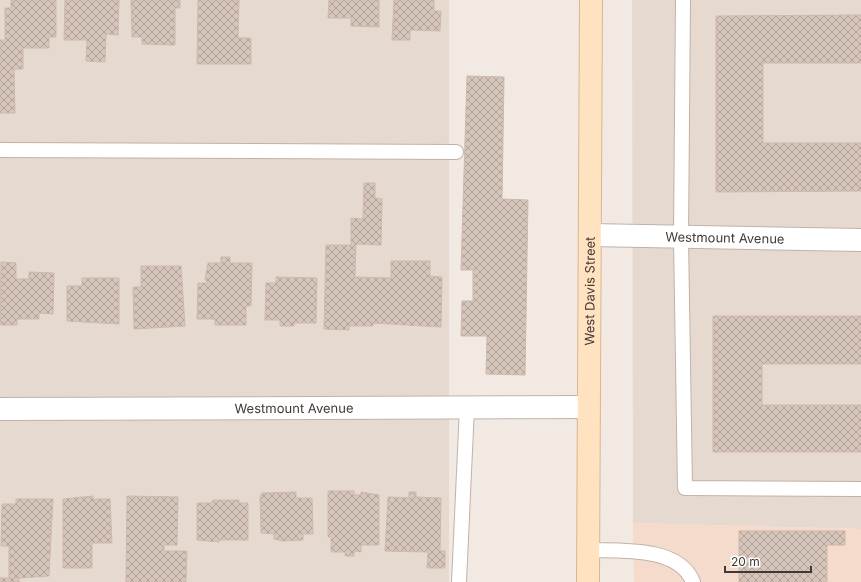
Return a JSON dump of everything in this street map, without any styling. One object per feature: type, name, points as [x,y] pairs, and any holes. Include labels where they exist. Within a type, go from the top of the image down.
[{"type":"main road","name":"West Davis Street","points":[[588,582],[591,0]]},
{"type":"street","name":"Westmount Avenue","points":[[590,235],[861,240]]},
{"type":"street","name":"Westmount Avenue","points":[[0,409],[588,407]]},
{"type":"lane","points":[[683,0],[681,237],[685,488],[861,488]]},
{"type":"lane","points":[[0,150],[456,152]]},
{"type":"lane","points":[[459,582],[467,408]]},
{"type":"lane","points":[[588,550],[648,552],[666,557],[690,574],[693,582]]},
{"type":"shaded area","points":[[0,0],[449,0],[449,582],[0,582]]},
{"type":"shaded area","points":[[632,0],[861,0],[861,529],[633,523]]},
{"type":"shaded area","points":[[633,523],[861,529],[861,582],[634,582]]},
{"type":"building","points":[[11,0],[56,0],[56,37],[49,37],[49,48],[23,48],[23,69],[14,69],[15,113],[0,113],[0,40],[5,40],[5,8],[11,8]]},
{"type":"building","points":[[65,0],[119,0],[118,35],[106,34],[105,62],[86,61],[87,40],[64,40]]},
{"type":"building","points":[[131,0],[180,0],[180,8],[175,8],[175,45],[142,44],[142,37],[132,37]]},
{"type":"building","points":[[198,0],[239,0],[238,38],[251,38],[251,64],[197,64]]},
{"type":"building","points":[[329,0],[379,0],[379,27],[351,26],[351,18],[328,18]]},
{"type":"building","points":[[394,0],[434,0],[434,11],[441,11],[440,31],[410,30],[410,40],[392,40]]},
{"type":"building","points":[[861,15],[861,63],[763,63],[763,143],[861,143],[861,191],[716,192],[716,16]]},
{"type":"building","points":[[467,76],[504,77],[502,199],[528,200],[525,375],[486,374],[487,336],[461,336],[462,301],[473,301],[473,270],[461,270]]},
{"type":"building","points":[[364,183],[375,183],[375,198],[382,199],[381,245],[356,244],[355,277],[391,278],[391,261],[430,261],[430,276],[442,277],[441,327],[373,323],[373,326],[349,326],[349,330],[324,329],[326,245],[351,245],[351,218],[363,219]]},
{"type":"building","points":[[221,257],[230,257],[230,263],[252,263],[251,306],[246,306],[246,325],[215,325],[215,319],[197,319],[198,283],[208,283],[205,280],[208,263],[221,263]]},
{"type":"building","points":[[1,262],[16,263],[16,279],[29,279],[29,272],[54,273],[53,314],[39,313],[39,319],[17,319],[17,325],[0,325]]},
{"type":"building","points":[[141,266],[181,266],[185,326],[134,329],[133,287],[141,287]]},
{"type":"building","points":[[276,277],[317,278],[316,323],[294,323],[294,326],[280,326],[280,320],[265,320],[266,283],[276,283]]},
{"type":"building","points":[[82,278],[119,278],[119,324],[67,321],[67,286],[82,286]]},
{"type":"building","points":[[713,316],[861,316],[861,364],[762,364],[762,405],[861,405],[861,452],[713,452]]},
{"type":"building","points":[[328,491],[354,491],[354,495],[361,495],[361,492],[379,495],[379,545],[361,545],[361,552],[354,551],[354,556],[345,556],[345,552],[331,552],[331,537],[328,537]]},
{"type":"building","points":[[296,492],[296,498],[312,498],[313,534],[303,534],[303,540],[283,541],[274,539],[274,534],[261,533],[260,497],[262,493]]},
{"type":"building","points":[[409,492],[416,492],[416,497],[441,498],[440,551],[445,551],[445,568],[427,568],[428,552],[385,551],[388,497],[409,498]]},
{"type":"building","points":[[93,496],[93,499],[110,499],[112,543],[92,543],[92,568],[63,568],[63,499]]},
{"type":"building","points":[[127,496],[178,497],[177,545],[164,545],[164,551],[187,551],[186,582],[126,582]]},
{"type":"building","points":[[16,499],[53,499],[49,576],[19,578],[19,582],[0,582],[0,578],[9,578],[9,546],[1,546],[2,504],[16,504]]},
{"type":"building","points":[[213,500],[239,500],[239,503],[248,503],[248,540],[219,540],[219,542],[197,540],[197,503],[211,503]]},
{"type":"building","points":[[739,531],[845,531],[845,545],[827,545],[827,582],[739,582]]}]
